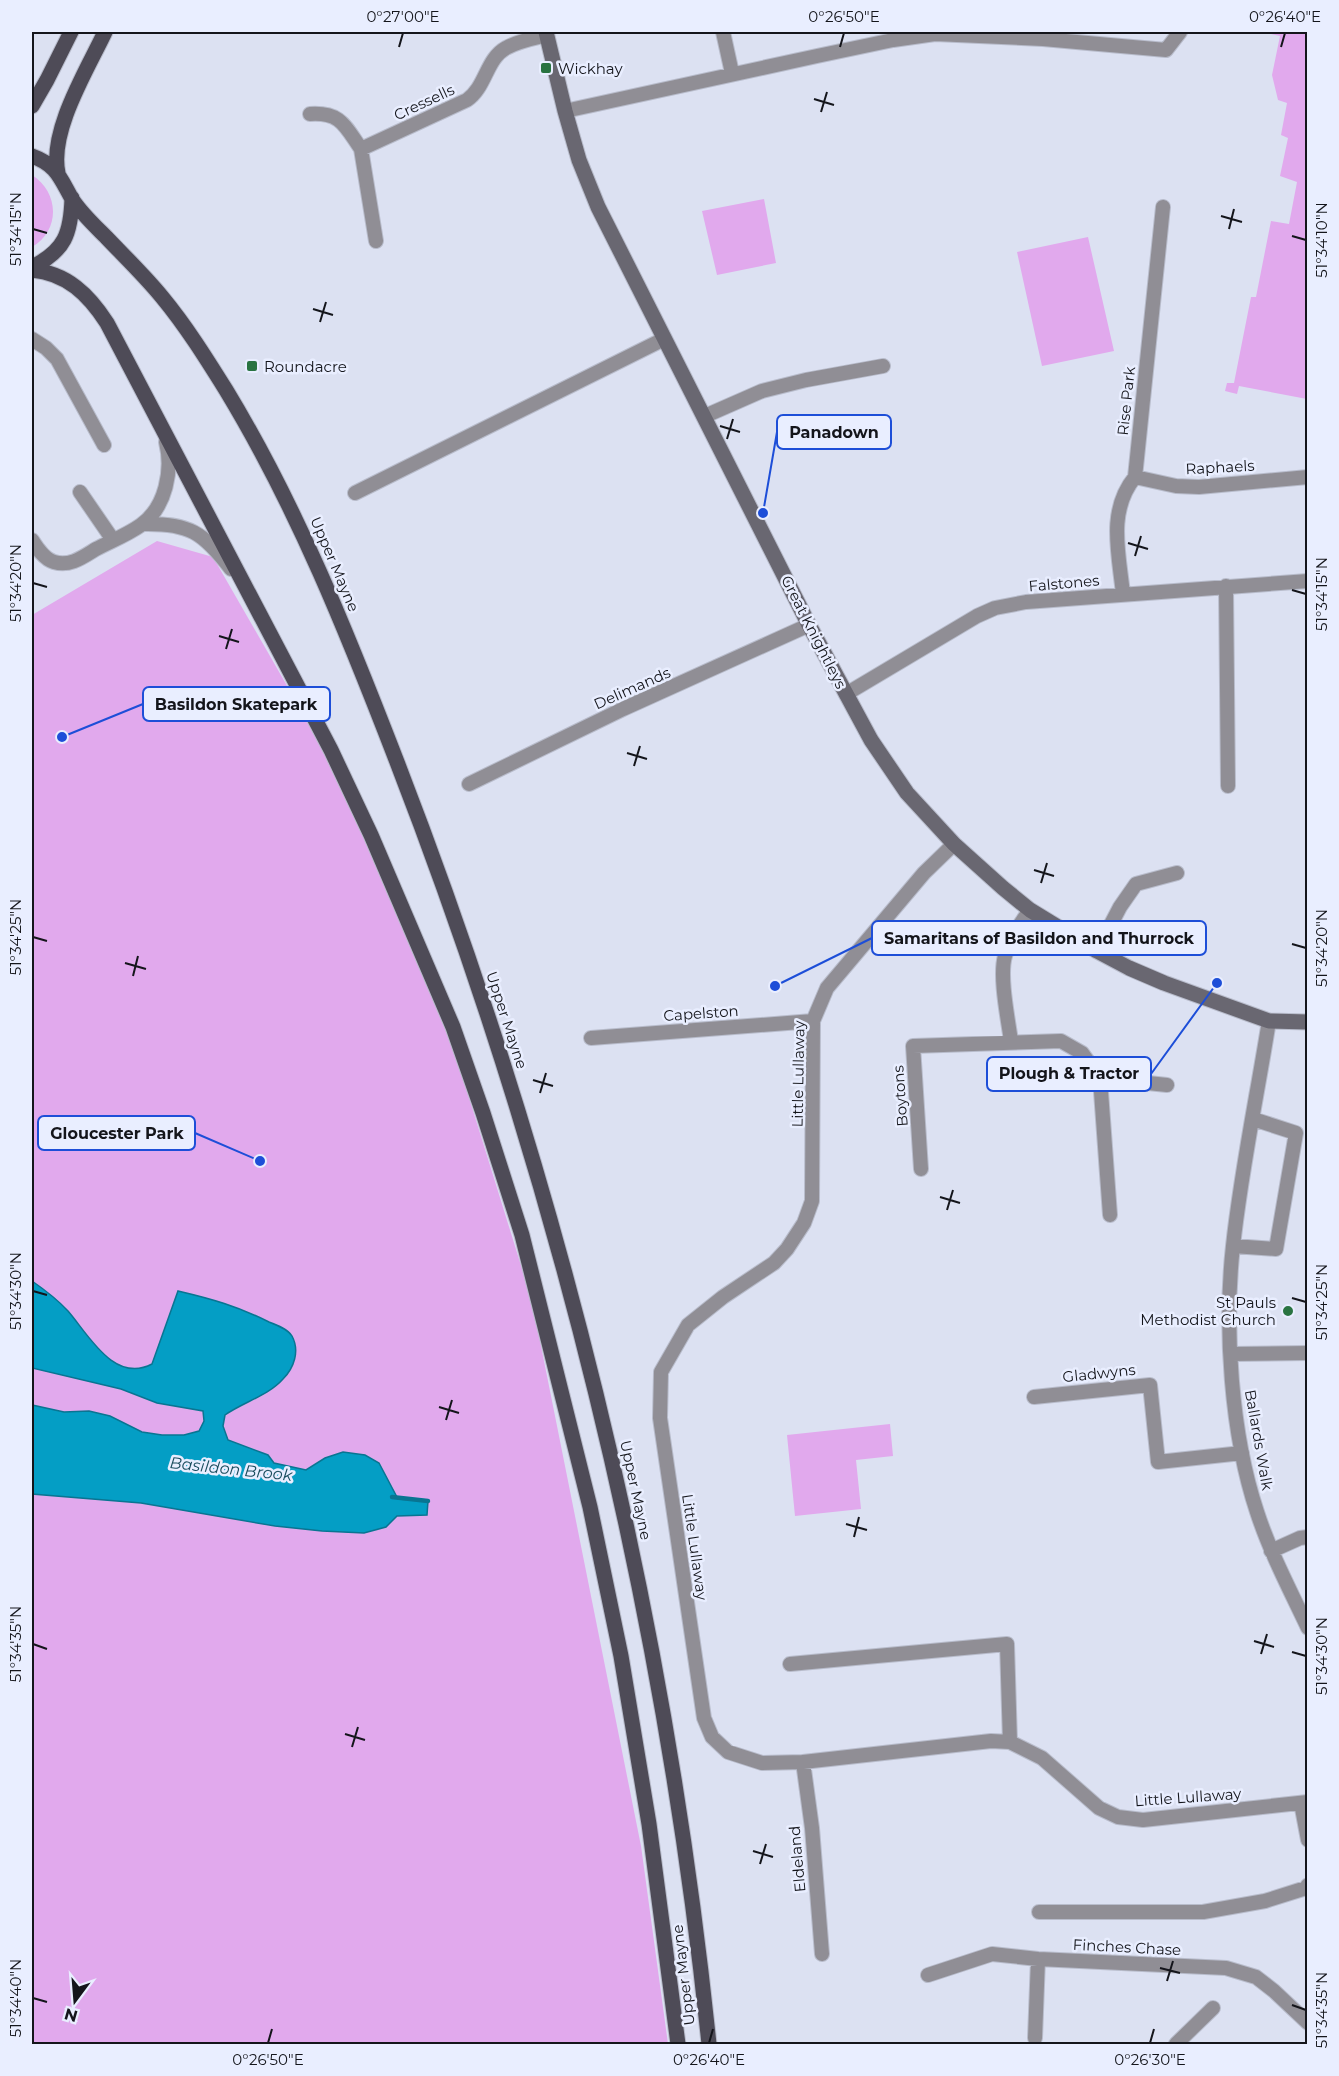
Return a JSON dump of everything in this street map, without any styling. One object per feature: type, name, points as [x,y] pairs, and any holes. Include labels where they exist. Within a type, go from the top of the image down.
[{"type":"main road","points":[[32,106],[71,32]]},
{"type":"main road","points":[[58,174],[56,157],[62,127],[105,32]]},
{"type":"main road","name":"Upper Mayne","points":[[32,156],[50,165],[89,220],[152,286],[182,323],[228,394],[278,481],[312,554],[373,700],[453,914],[515,1103],[562,1262],[614,1471],[657,1678],[671,1762],[686,1858],[709,2044]]},
{"type":"main road","name":"Upper Mayne","points":[[32,268],[51,256],[64,241],[71,222],[72,198]]},
{"type":"main road","name":"Upper Mayne","points":[[32,268],[75,286],[87,295],[107,323],[336,761],[416,938],[457,1038],[522,1235],[587,1496],[621,1656],[649,1824],[678,2044]]},
{"type":"street","points":[[723,32],[732,74]]},
{"type":"street","points":[[565,111],[893,40],[935,34],[1043,39],[1166,50],[1180,32]]},
{"type":"street","name":"Great Knightleys","points":[[547,33],[579,160],[598,207],[809,625],[871,740],[907,793],[954,844],[1030,910],[1097,951],[1129,969],[1269,1021],[1308,1022]]},
{"type":"street","name":"Cressells","points":[[361,149],[467,100],[480,88],[496,57],[505,48],[547,33]]},
{"type":"street","points":[[310,114],[327,114],[338,118],[361,149],[376,241]]},
{"type":"street","name":"Rise Park","points":[[1123,594],[1116,522],[1126,488],[1135,477],[1163,207]]},
{"type":"street","points":[[32,339],[57,359],[104,445]]},
{"type":"street","points":[[355,493],[664,339]]},
{"type":"street","points":[[705,416],[762,391],[806,380],[883,366]]},
{"type":"street","points":[[32,544],[51,561],[68,563],[143,524],[162,496],[169,472],[169,457],[163,431]]},
{"type":"street","name":"Raphaels","points":[[1135,477],[1176,486],[1199,487],[1308,477]]},
{"type":"street","points":[[80,492],[113,540]]},
{"type":"street","points":[[143,524],[178,525],[203,537],[221,555],[249,595]]},
{"type":"street","name":"Falstones","points":[[846,694],[968,621],[995,608],[1026,602],[1308,581]]},
{"type":"street","points":[[1226,586],[1228,786]]},
{"type":"street","name":"Delimands","points":[[469,784],[623,709],[809,625]]},
{"type":"street","name":"Little Lullaway","points":[[954,844],[924,873],[827,988],[813,1022],[812,1201],[804,1223],[788,1250],[774,1263],[723,1297],[688,1325],[662,1372],[660,1418],[704,1718],[712,1737],[728,1752],[762,1763],[803,1762],[991,1741],[1010,1742],[1041,1758],[1099,1808],[1119,1817],[1143,1820],[1304,1803]]},
{"type":"street","points":[[1097,951],[1136,884],[1177,873]]},
{"type":"street","points":[[1011,1041],[1004,958],[1013,936],[1030,910]]},
{"type":"street","name":"Ballards Walk","points":[[1269,1021],[1233,1246],[1230,1290],[1234,1403],[1242,1453],[1256,1510],[1271,1551],[1308,1628]]},
{"type":"street","name":"Capelston","points":[[591,1038],[813,1022]]},
{"type":"street","name":"Boytons","points":[[921,1169],[913,1046],[1061,1041],[1082,1053],[1100,1078]]},
{"type":"street","points":[[1110,1215],[1100,1078],[1167,1084]]},
{"type":"street","points":[[1233,1246],[1276,1249],[1296,1133],[1253,1119]]},
{"type":"street","points":[[1231,1354],[1308,1353]]},
{"type":"street","name":"Gladwyns","points":[[1034,1396],[1150,1384],[1158,1462],[1242,1453]]},
{"type":"street","points":[[1271,1551],[1300,1538],[1308,1537]]},
{"type":"street","points":[[790,1664],[1007,1644],[1010,1742]]},
{"type":"street","name":"Eldeland","points":[[803,1762],[812,1828],[822,1954]]},
{"type":"street","points":[[1304,1803],[1308,1840]]},
{"type":"street","points":[[1039,1912],[1203,1912],[1265,1901],[1306,1888],[1308,1885]]},
{"type":"street","name":"Finches Chase","points":[[928,1975],[992,1954],[1038,1959],[1226,1968],[1256,1977],[1308,2023]]},
{"type":"street","points":[[1035,2038],[1038,1959]]},
{"type":"street","points":[[1176,2044],[1213,2008]]},
{"type":"shaded area","points":[[1272,32],[1307,32],[1307,399],[1239,386],[1237,394],[1225,391],[1227,383],[1234,383],[1251,297],[1256,297],[1271,221],[1289,224],[1297,182],[1280,176],[1288,138],[1281,135],[1287,103],[1278,100],[1272,75],[1280,36],[1271,34]]},
{"type":"shaded area","points":[[32,175],[47,191],[52,201],[53,211],[48,231],[32,247]]},
{"type":"shaded area","points":[[764,199],[776,263],[717,275],[702,211]]},
{"type":"shaded area","points":[[1088,237],[1114,351],[1042,366],[1017,252]]},
{"type":"shaded area","points":[[157,541],[213,557],[324,750],[402,915],[445,1020],[532,1301],[641,1846],[668,2044],[32,2044],[32,615]]},
{"type":"shaded area","points":[[890,1424],[893,1456],[856,1460],[861,1509],[795,1516],[787,1435]]},
{"type":"water","points":[[32,1281],[68,1311],[103,1354],[126,1367],[138,1368],[152,1364],[178,1291],[235,1307],[285,1329],[292,1336],[296,1348],[295,1359],[290,1370],[270,1390],[225,1415],[223,1426],[228,1440],[268,1455],[274,1463],[306,1470],[325,1458],[343,1452],[365,1455],[379,1463],[398,1499],[428,1501],[427,1515],[397,1516],[386,1527],[364,1533],[322,1531],[275,1526],[141,1503],[32,1494],[32,1405],[64,1412],[89,1411],[110,1416],[142,1432],[162,1435],[184,1435],[199,1431],[204,1421],[203,1411],[157,1403],[121,1389],[32,1368]]},
{"type":"waterway","name":"Basildon Brook","points":[[392,1497],[428,1501]]},
{"type":"place","name":"Wickhay","points":[[546,68]]},
{"type":"place","name":"Roundacre","points":[[252,366]]},
{"type":"place","name":"Panadown","points":[[763,513]]},
{"type":"place","name":"Basildon Skatepark","points":[[62,737]]},
{"type":"place","name":"Plough & Tractor","points":[[1217,983]]},
{"type":"place","name":"Samaritans of Basildon and Thurrock","points":[[775,986]]},
{"type":"place","name":"Gloucester Park","points":[[260,1161]]},
{"type":"place","name":"St Pauls Methodist Church","points":[[1288,1311]]}]
